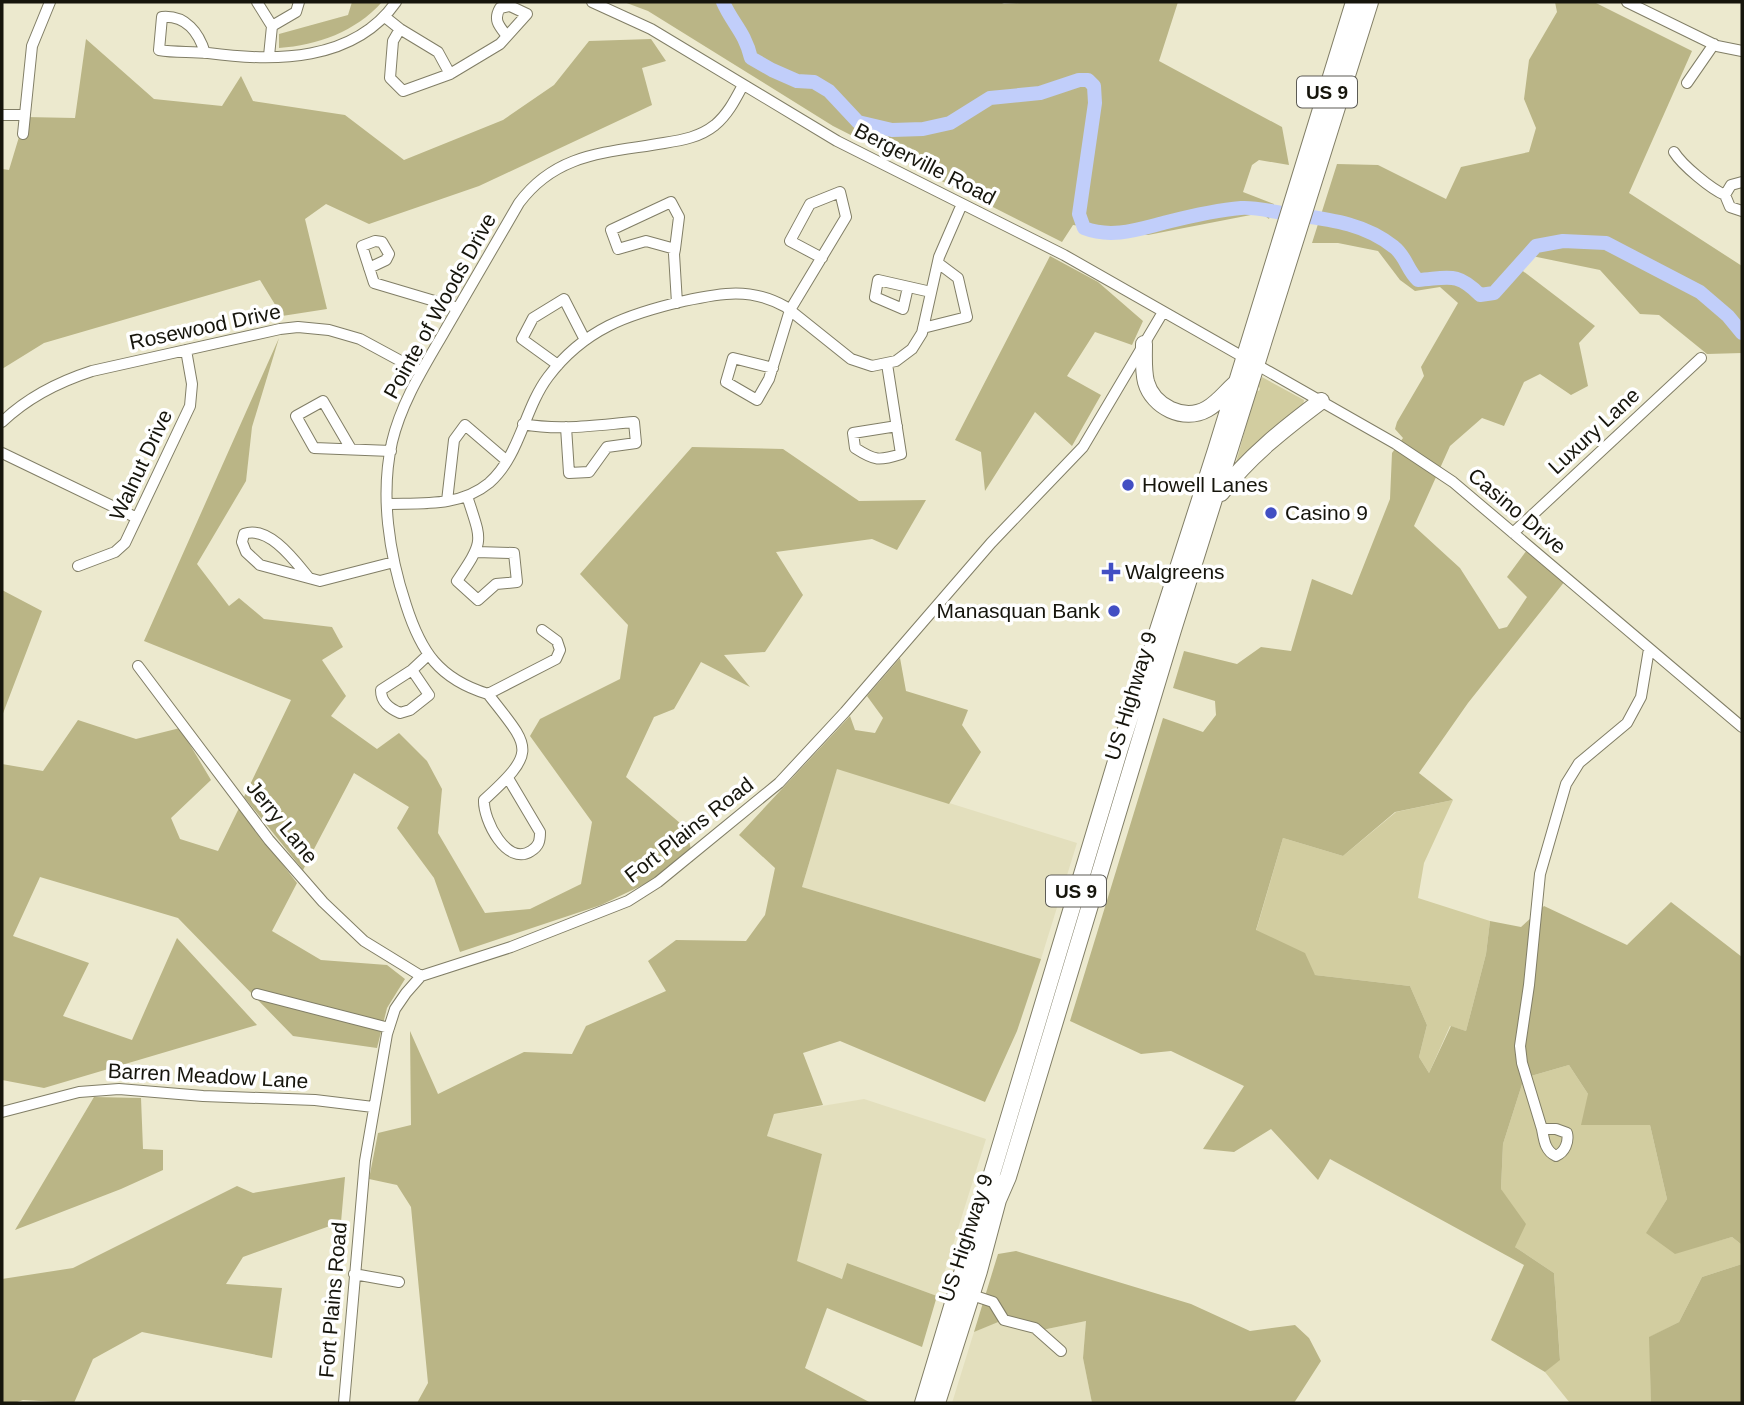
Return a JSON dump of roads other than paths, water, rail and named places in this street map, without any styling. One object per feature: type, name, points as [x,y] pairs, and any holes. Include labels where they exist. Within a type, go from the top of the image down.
[{"type":"highway","name":"US Highway 9","points":[[1306,181],[1354,2]]},
{"type":"highway","name":"US Highway 9","points":[[937,1403],[1213,503],[1250,361],[1306,181],[1370,2]]},
{"type":"highway","points":[[1144,344],[1146,383],[1156,400],[1170,410],[1187,414],[1202,412],[1210,408],[1236,382]]},
{"type":"highway","name":"US Highway 9","points":[[923,1403],[1116,761],[1236,382],[1250,361]]},
{"type":"highway","points":[[1213,503],[1233,476],[1253,457],[1321,401]]},
{"type":"street","points":[[23,134],[32,46],[50,2]]},
{"type":"street","points":[[257,2],[272,26],[270,56]]},
{"type":"street","points":[[272,26],[296,12],[299,2]]},
{"type":"street","points":[[205,53],[196,30],[179,20],[162,17],[159,50],[223,56],[310,55],[332,49],[363,34],[385,17],[396,2]]},
{"type":"street","name":"Bergerville Road","points":[[592,2],[651,29],[837,141],[1064,255],[1250,361]]},
{"type":"street","points":[[1627,2],[1714,44],[1742,51]]},
{"type":"street","points":[[385,17],[438,52],[450,74]]},
{"type":"street","points":[[400,29],[393,40],[390,78],[403,91],[450,74],[500,44],[508,36]]},
{"type":"street","points":[[1687,83],[1714,44]]},
{"type":"street","name":"Pointe of Woods Drive","points":[[488,694],[450,677],[428,655],[408,613],[394,562],[387,504],[391,451],[400,415],[421,372],[528,191],[548,173],[578,159],[700,134],[723,116],[743,85]]},
{"type":"street","points":[[2,115],[23,115]]},
{"type":"street","points":[[1674,152],[1718,192],[1725,195],[1730,207],[1742,211]]},
{"type":"street","points":[[1725,195],[1731,185],[1742,182]]},
{"type":"street","points":[[772,368],[733,358],[726,382],[757,400],[769,379],[790,310],[846,217],[840,192],[810,204],[790,241],[821,258]]},
{"type":"street","points":[[675,249],[646,240],[618,248],[611,230],[671,202],[679,217],[675,249],[677,303]]},
{"type":"street","points":[[387,504],[447,502],[467,496],[489,483],[507,461],[539,391],[558,365],[585,340],[626,316],[717,294],[739,292],[760,295],[790,310],[851,359],[872,366],[887,365],[912,349],[923,328],[947,234],[962,204]]},
{"type":"street","points":[[369,268],[374,283],[458,309]]},
{"type":"street","points":[[923,328],[967,317],[958,278],[936,269]]},
{"type":"street","points":[[908,287],[931,292]]},
{"type":"street","points":[[558,365],[522,339],[533,318],[564,299],[585,340]]},
{"type":"street","name":"Fort Plains Road","points":[[344,1403],[365,1161],[389,1028],[399,1003],[421,976],[511,947],[628,901],[658,882],[765,796],[821,740],[990,543],[1083,447],[1163,312]]},
{"type":"street","name":"Rosewood Drive","points":[[2,422],[37,394],[69,378],[280,329],[317,328],[359,339],[421,372]]},
{"type":"street","name":"Walnut Drive","points":[[78,566],[115,552],[125,543],[190,406],[192,384],[186,350]]},
{"type":"street","name":"Luxury Lane","points":[[1513,533],[1701,358]]},
{"type":"street","name":"Casino Drive","points":[[1250,361],[1396,444],[1453,482],[1742,727]]},
{"type":"street","points":[[887,365],[897,426],[901,454],[880,460],[870,458],[855,448],[853,433],[897,426]]},
{"type":"street","points":[[351,449],[323,401],[296,416],[314,448],[391,451]]},
{"type":"street","points":[[523,424],[549,429],[566,427],[634,422],[636,443],[607,447],[589,472],[569,472],[566,427]]},
{"type":"street","points":[[447,502],[454,440],[464,425],[507,461]]},
{"type":"street","points":[[2,453],[137,518]]},
{"type":"street","points":[[467,496],[480,538],[476,552],[457,581],[478,600],[496,584],[517,582],[514,552],[476,552]]},
{"type":"street","points":[[309,578],[284,546],[254,533],[244,534],[242,542],[246,552],[260,565],[320,581],[394,562]]},
{"type":"street","points":[[508,778],[540,832],[536,848],[525,855],[514,855],[508,851],[490,825],[484,810],[484,800],[508,778],[522,758],[524,746],[518,733],[488,694],[556,659],[561,650],[557,641],[542,630]]},
{"type":"street","points":[[1542,1129],[1522,1063],[1520,1046],[1540,874],[1566,784],[1579,763],[1627,723],[1641,697],[1649,649]]},
{"type":"street","points":[[412,670],[429,695],[410,710],[400,713],[389,708],[381,697],[381,690],[412,670],[428,655]]},
{"type":"street","name":"Jerry Lane","points":[[138,666],[269,840],[313,891],[364,942],[421,976]]},
{"type":"street","points":[[257,994],[389,1028]]},
{"type":"street","name":"Barren Meadow Lane","points":[[2,1112],[79,1092],[119,1089],[203,1096],[315,1100],[373,1107]]},
{"type":"street","points":[[354,1274],[399,1282]]},
{"type":"street","points":[[972,1295],[993,1302],[1004,1320],[1035,1328],[1061,1351]]},
{"type":"waterway","points":[[723,2],[745,41],[751,58],[797,81],[814,82],[829,91],[858,122],[892,130],[923,129],[950,123],[990,98],[1040,93],[1079,80],[1088,80],[1094,86],[1095,103],[1079,214],[1084,228],[1105,233],[1126,232],[1241,208],[1327,220],[1355,226],[1382,238],[1398,251],[1418,280],[1458,279],[1480,295],[1494,293],[1536,246],[1563,241],[1606,243],[1700,292],[1728,316],[1742,333]]},
{"type":"place","name":"Howell Lanes","points":[[1128,485]]},
{"type":"place","name":"Casino 9","points":[[1271,513]]},
{"type":"place","name":"Walgreens","points":[[1111,572]]},
{"type":"place","name":"Manasquan Bank","points":[[1114,611]]}]
